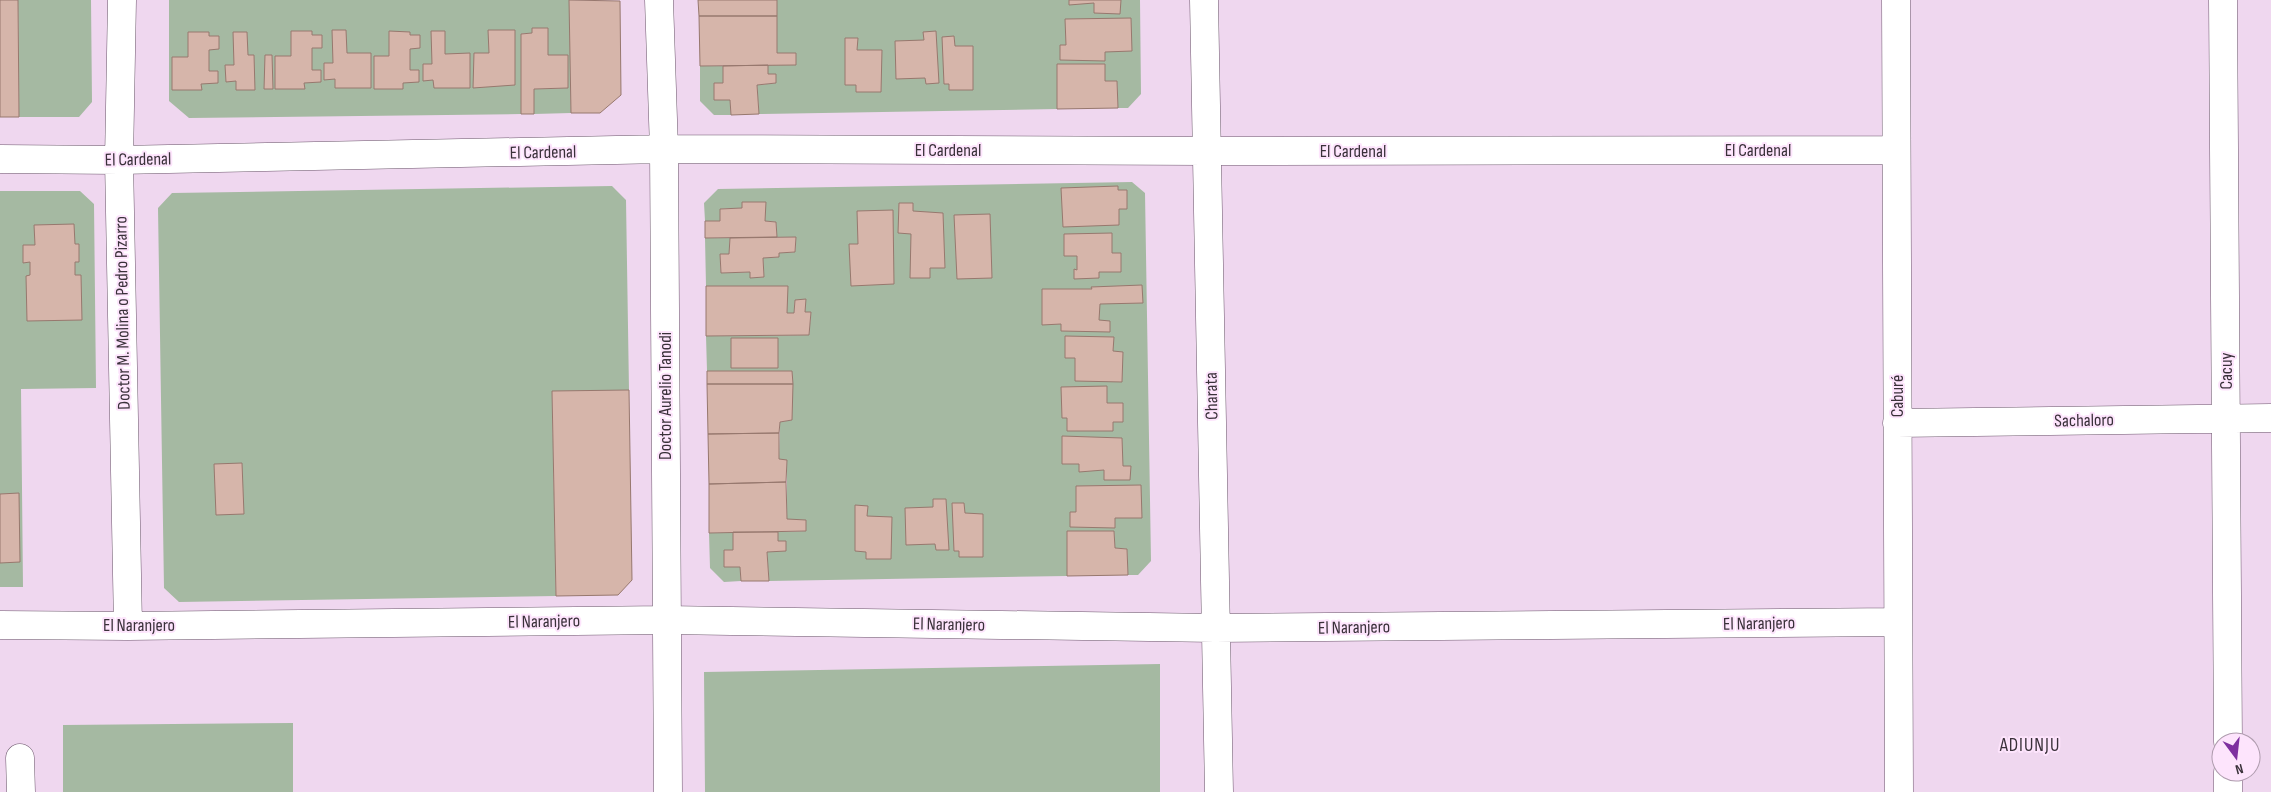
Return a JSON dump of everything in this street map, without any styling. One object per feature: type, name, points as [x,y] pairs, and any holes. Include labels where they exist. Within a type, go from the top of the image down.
[{"type":"street","name":"Doctor M. Molina o Pedro Pizarro","points":[[122,0],[119,160],[128,626]]},
{"type":"street","name":"Doctor Aurelio Tanodi","points":[[659,0],[664,150],[668,792]]},
{"type":"street","name":"Charata","points":[[1204,0],[1219,792]]},
{"type":"street","name":"Caburé","points":[[1896,0],[1899,792]]},
{"type":"street","name":"Cacuy","points":[[2223,0],[2228,732]]},
{"type":"street","name":"El Cardenal","points":[[0,159],[119,160],[664,150],[1896,150]]},
{"type":"street","name":"Sachaloro","points":[[1897,423],[2271,418]]},
{"type":"street","name":"El Naranjero","points":[[0,625],[128,626],[666,620],[1215,628],[1898,622]]},
{"type":"street","points":[[20,758],[21,792]]},
{"type":"green space","points":[[18,0],[91,0],[92,102],[79,117],[19,117]]},
{"type":"green space","points":[[169,0],[570,0],[571,113],[534,114],[534,89],[568,88],[568,55],[548,55],[548,28],[532,28],[532,33],[521,34],[521,114],[189,118],[169,101]]},
{"type":"green space","points":[[777,0],[1140,0],[1141,94],[1128,108],[1118,108],[1117,82],[1105,81],[1104,64],[1057,65],[1057,109],[759,114],[757,85],[776,83],[776,74],[768,74],[768,65],[796,53],[777,53]]},
{"type":"green space","points":[[700,66],[723,66],[723,83],[714,83],[730,100],[731,115],[714,115],[700,101]]},
{"type":"green space","points":[[1132,182],[1145,193],[1151,561],[1138,575],[1128,575],[1127,549],[1115,548],[1114,531],[1067,531],[1067,576],[769,581],[767,552],[786,550],[786,541],[778,541],[778,532],[806,531],[787,519],[787,461],[779,459],[780,422],[792,420],[792,371],[707,371],[706,336],[809,335],[811,312],[805,312],[805,300],[795,300],[794,313],[787,313],[787,286],[706,286],[705,238],[730,238],[729,254],[720,254],[721,273],[750,272],[750,278],[764,277],[763,258],[779,257],[779,253],[795,252],[796,237],[777,237],[776,222],[765,221],[765,202],[742,202],[742,208],[720,209],[720,221],[705,221],[704,203],[718,189]]},
{"type":"green space","points":[[612,186],[626,200],[629,390],[552,392],[556,596],[179,602],[164,588],[158,208],[172,193]]},
{"type":"green space","points":[[0,191],[80,191],[94,204],[96,388],[21,389],[23,587],[0,587]]},
{"type":"green space","points":[[733,532],[733,550],[724,550],[740,567],[741,581],[724,582],[710,568],[709,533]]},
{"type":"green space","points":[[1160,664],[1160,792],[705,792],[704,672]]},
{"type":"green space","points":[[293,723],[293,792],[63,792],[63,725]]},
{"type":"building","points":[[0,0],[18,0],[19,117],[0,117]]},
{"type":"building","points":[[569,0],[620,1],[621,95],[600,113],[571,113]]},
{"type":"building","points":[[698,0],[777,0],[777,16],[699,16]]},
{"type":"building","points":[[1069,0],[1121,0],[1120,14],[1094,13],[1094,3],[1069,5]]},
{"type":"building","points":[[699,16],[777,16],[777,53],[796,53],[796,65],[700,66]]},
{"type":"building","points":[[1131,18],[1132,51],[1105,52],[1105,61],[1060,60],[1060,45],[1066,45],[1065,19]]},
{"type":"building","points":[[532,28],[548,28],[548,55],[568,55],[568,88],[534,89],[534,114],[521,114],[521,34],[532,33]]},
{"type":"building","points":[[332,30],[346,30],[347,53],[371,53],[371,88],[335,88],[335,79],[324,80],[324,63],[333,63]]},
{"type":"building","points":[[488,30],[515,30],[515,85],[473,88],[474,53],[489,53]]},
{"type":"building","points":[[291,31],[312,31],[312,35],[322,35],[322,48],[312,48],[312,70],[321,70],[321,82],[304,83],[305,89],[275,89],[275,56],[291,56]]},
{"type":"building","points":[[389,31],[410,32],[410,35],[420,35],[420,48],[410,49],[410,70],[419,70],[419,82],[403,83],[403,89],[374,89],[374,56],[389,56]]},
{"type":"building","points":[[431,31],[445,31],[445,54],[470,53],[470,88],[434,88],[433,80],[423,81],[423,64],[432,64]]},
{"type":"building","points":[[936,31],[939,83],[926,84],[925,78],[896,79],[895,41],[924,40],[923,32]]},
{"type":"building","points":[[188,32],[209,32],[209,36],[219,36],[219,49],[209,50],[209,71],[218,71],[218,83],[201,84],[202,90],[172,90],[172,57],[188,57]]},
{"type":"building","points":[[233,32],[247,32],[248,55],[254,55],[255,90],[236,90],[236,81],[226,82],[225,65],[234,65]]},
{"type":"building","points":[[954,36],[955,46],[973,46],[973,90],[949,90],[949,84],[944,84],[942,37]]},
{"type":"building","points":[[845,38],[858,38],[857,50],[882,50],[881,92],[856,92],[856,85],[845,85]]},
{"type":"building","points":[[265,55],[272,55],[273,89],[264,89]]},
{"type":"building","points":[[1057,64],[1105,64],[1105,81],[1117,81],[1118,108],[1057,109]]},
{"type":"building","points":[[768,65],[768,74],[776,74],[776,83],[757,85],[759,114],[731,115],[730,100],[714,100],[714,83],[723,83],[723,66]]},
{"type":"building","points":[[1118,186],[1118,190],[1127,190],[1127,209],[1119,209],[1119,225],[1063,227],[1061,188]]},
{"type":"building","points":[[742,202],[766,202],[765,221],[776,222],[777,237],[705,238],[705,221],[720,221],[720,209],[742,208]]},
{"type":"building","points":[[899,203],[913,203],[913,211],[943,213],[945,268],[930,268],[930,278],[910,278],[911,234],[898,233]]},
{"type":"building","points":[[893,210],[894,284],[851,286],[849,244],[858,244],[857,211]]},
{"type":"building","points":[[990,214],[992,278],[957,279],[954,215]]},
{"type":"building","points":[[74,224],[75,244],[79,244],[79,262],[75,262],[75,275],[81,275],[82,320],[27,321],[26,276],[30,275],[30,262],[23,263],[23,245],[35,245],[34,225]]},
{"type":"building","points":[[1112,233],[1112,253],[1121,253],[1121,272],[1099,272],[1099,278],[1074,279],[1074,269],[1077,270],[1077,256],[1064,256],[1064,234]]},
{"type":"building","points":[[796,237],[795,252],[779,253],[779,257],[763,258],[764,277],[750,278],[750,272],[721,273],[720,254],[729,254],[730,238]]},
{"type":"building","points":[[1142,285],[1143,303],[1100,304],[1099,320],[1110,321],[1110,332],[1061,331],[1061,324],[1042,325],[1042,289],[1092,289],[1091,287]]},
{"type":"building","points":[[706,286],[788,286],[787,313],[794,313],[795,300],[806,299],[805,312],[811,312],[809,335],[706,336]]},
{"type":"building","points":[[1065,336],[1114,337],[1113,351],[1123,352],[1122,382],[1075,381],[1075,358],[1065,358]]},
{"type":"building","points":[[731,338],[778,338],[778,368],[731,368]]},
{"type":"building","points":[[707,371],[792,371],[793,384],[707,384]]},
{"type":"building","points":[[707,384],[793,384],[792,420],[780,422],[779,433],[708,434]]},
{"type":"building","points":[[1107,386],[1107,403],[1123,403],[1123,422],[1113,422],[1113,431],[1067,431],[1067,418],[1062,418],[1061,387]]},
{"type":"building","points":[[629,390],[632,580],[618,595],[556,596],[552,391]]},
{"type":"building","points":[[779,433],[779,459],[787,460],[786,482],[709,484],[708,434]]},
{"type":"building","points":[[1062,436],[1122,438],[1123,466],[1131,466],[1130,480],[1104,480],[1104,470],[1079,472],[1079,464],[1062,464]]},
{"type":"building","points":[[242,463],[244,514],[216,515],[214,464]]},
{"type":"building","points":[[786,482],[787,519],[806,520],[806,531],[709,533],[709,484]]},
{"type":"building","points":[[1141,485],[1142,518],[1115,518],[1115,528],[1070,527],[1070,512],[1076,512],[1076,486]]},
{"type":"building","points":[[19,493],[20,562],[0,563],[0,494]]},
{"type":"building","points":[[933,499],[946,499],[949,550],[936,550],[935,544],[906,545],[905,508],[933,507]]},
{"type":"building","points":[[952,503],[964,503],[965,513],[983,514],[983,557],[959,557],[959,551],[954,551]]},
{"type":"building","points":[[855,505],[868,506],[867,516],[892,517],[891,559],[866,559],[866,552],[855,551]]},
{"type":"building","points":[[1067,531],[1114,531],[1115,548],[1127,549],[1128,575],[1067,576]]},
{"type":"building","points":[[733,532],[778,532],[778,541],[786,541],[786,551],[767,552],[769,581],[741,581],[740,567],[724,567],[724,550],[733,550]]},
{"type":"district","name":"ADIUNJU","points":[[2030,744]]}]
